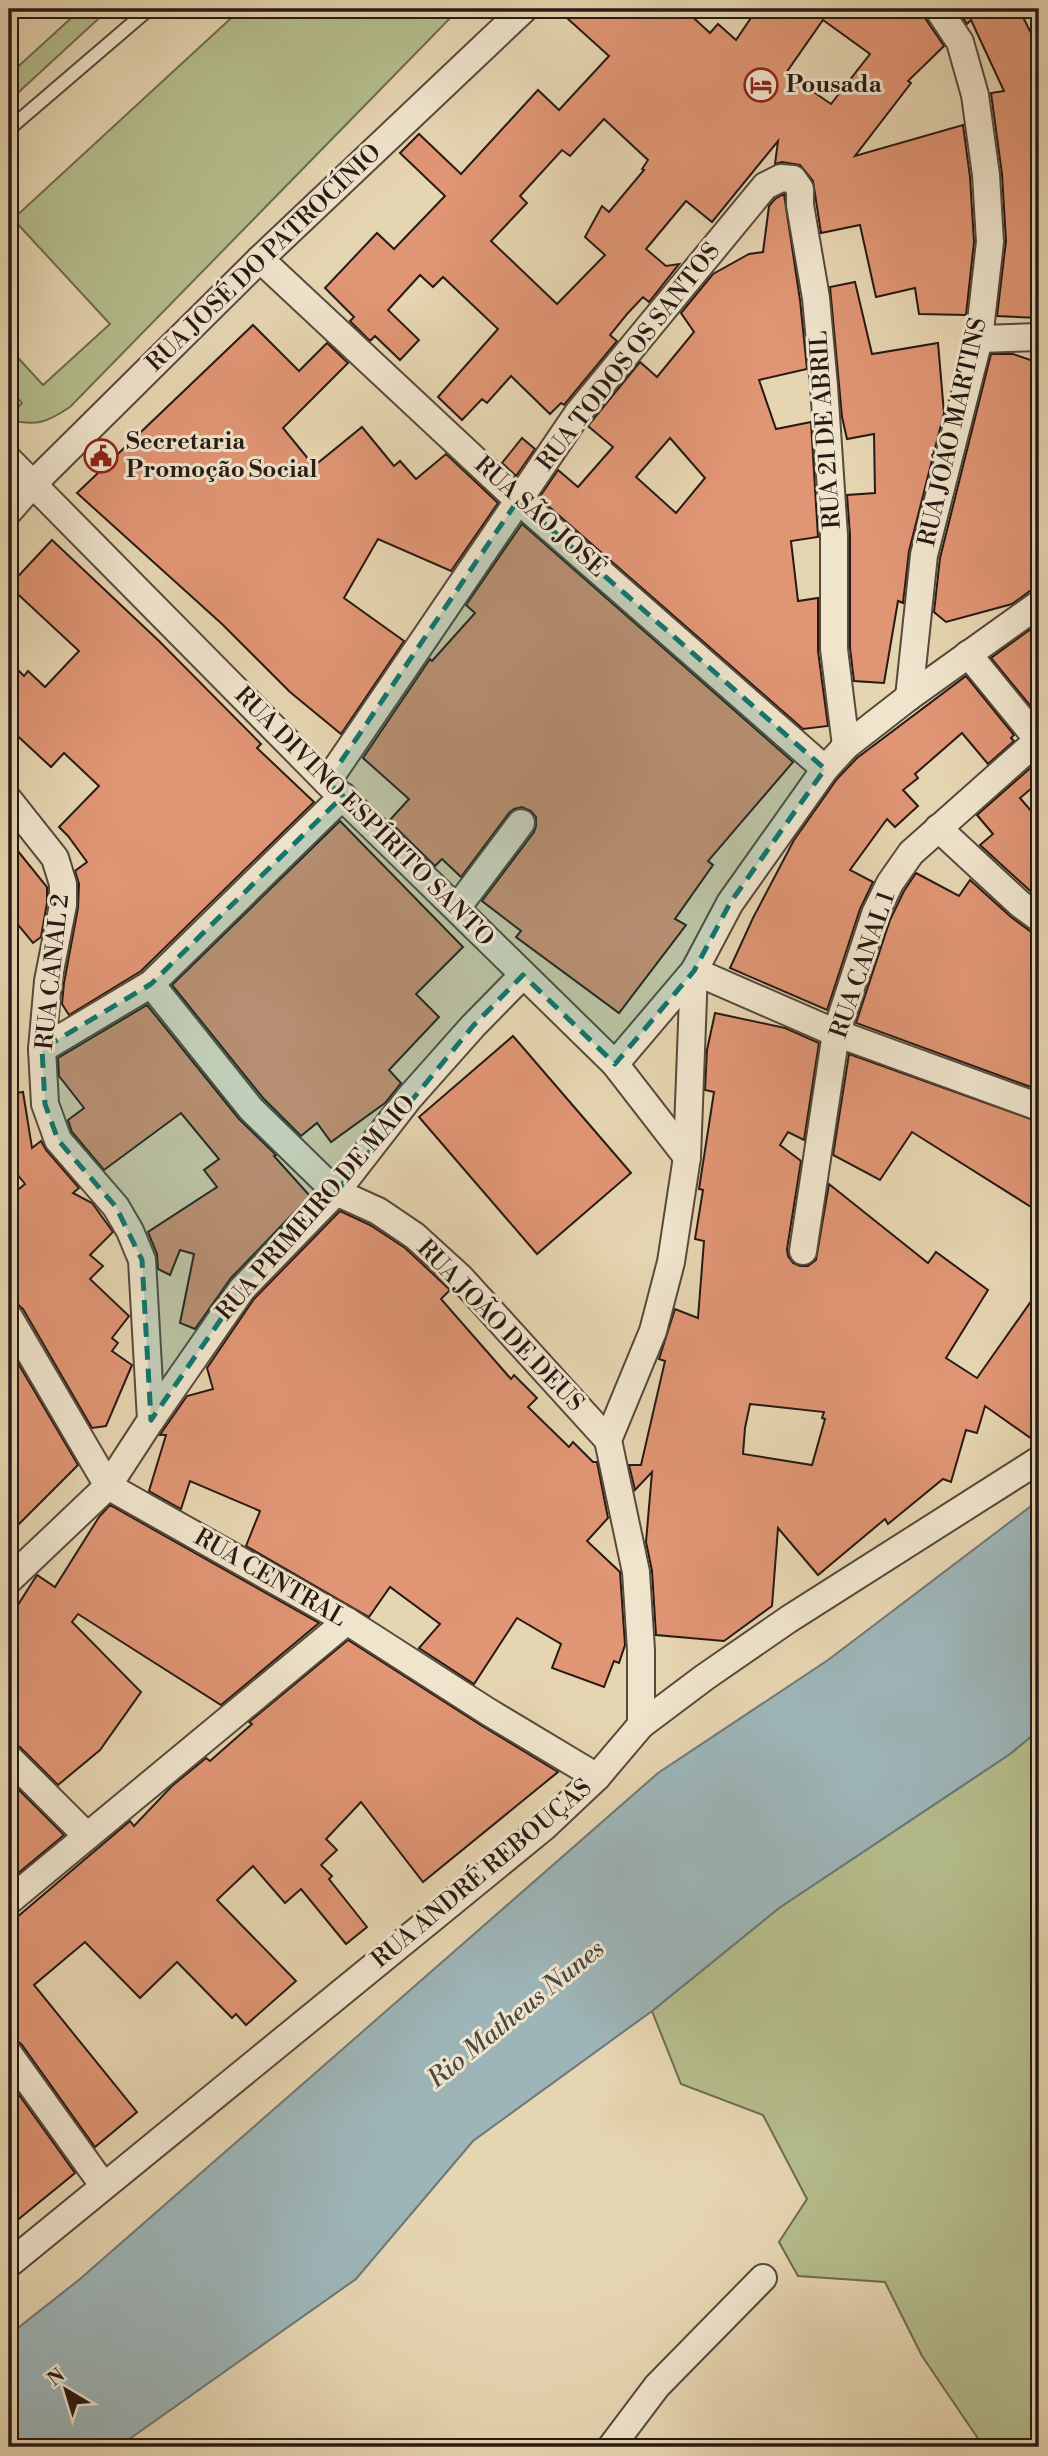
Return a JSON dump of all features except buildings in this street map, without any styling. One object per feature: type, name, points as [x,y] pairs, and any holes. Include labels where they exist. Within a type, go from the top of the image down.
[{"type":"street","name":"RUA JOSÉ DO PATROCÍNIO","points":[[9,511],[260,259],[524,9]]},
{"type":"street","name":"RUA JOÃO MARTINS","points":[[909,697],[924,555],[979,339],[990,242],[986,175],[975,95],[960,42],[938,9]]},
{"type":"street","name":"RUA 21 DE ABRIL","points":[[746,212],[765,186],[781,178],[793,179],[800,189],[800,205],[816,298],[824,386],[834,535],[834,649],[846,746]]},
{"type":"street","name":"RUA TODOS OS SANTOS","points":[[42,1049],[151,984],[335,789],[518,500],[578,413],[746,212]]},
{"type":"street","name":"RUA SÃO JOSÉ","points":[[260,259],[518,500],[825,769]]},
{"type":"street","points":[[979,339],[1039,337]]},
{"type":"street","name":"RUA DIVINO ESPÍRITO SANTO","points":[[9,460],[335,789],[615,1064],[687,1157]]},
{"type":"street","points":[[615,1064],[694,971],[730,903],[825,769],[846,746],[909,697],[1039,604]]},
{"type":"street","points":[[968,654],[1038,740]]},
{"type":"street","name":"RUA CANAL 1","points":[[803,1251],[836,1033],[875,914],[890,883],[911,853],[1038,740]]},
{"type":"street","name":"RUA CANAL 2","points":[[9,800],[55,858],[63,884],[63,905],[48,981],[42,1049],[45,1104],[58,1140],[116,1207],[142,1260],[151,1420]]},
{"type":"street","points":[[457,908],[521,823]]},
{"type":"street","points":[[937,828],[1039,918]]},
{"type":"street","points":[[694,971],[836,1033],[1039,1107]]},
{"type":"street","points":[[641,1725],[641,1650],[636,1572],[608,1440],[653,1331],[671,1262],[687,1157],[694,971]]},
{"type":"street","name":"RUA PRIMEIRO DE MAIO","points":[[151,1420],[242,1289],[336,1192],[409,1098],[523,975]]},
{"type":"street","name":"RUA JOÃO DE DEUS","points":[[151,984],[251,1110],[336,1192],[378,1211],[424,1244],[460,1277],[608,1440]]},
{"type":"street","points":[[9,1317],[108,1486]]},
{"type":"street","points":[[9,1580],[108,1486],[151,1420]]},
{"type":"street","name":"RUA ANDRÉ REBOUÇAS","points":[[9,2264],[543,1828],[597,1777],[641,1725],[789,1619],[1039,1460]]},
{"type":"street","name":"RUA CENTRAL","points":[[108,1486],[347,1621],[487,1711],[597,1777]]},
{"type":"street","points":[[9,1901],[347,1621]]},
{"type":"street","points":[[9,1758],[87,1836]]},
{"type":"street","points":[[9,2054],[103,2185]]},
{"type":"street","points":[[611,2447],[657,2386],[763,2278]]},
{"type":"lane","points":[[9,129],[149,9]]},
{"type":"highlighted area","points":[[518,500],[825,769],[730,903],[694,971],[615,1064],[523,975],[473,1026],[336,1192],[242,1289],[151,1420],[142,1260],[116,1207],[58,1140],[45,1104],[42,1049],[151,984],[343,796],[327,782]]},
{"type":"green space","points":[[81,9],[109,9],[9,101],[9,75]]},
{"type":"green space","points":[[241,9],[459,9],[70,407],[41,422],[9,420],[22,403],[9,389],[9,348],[43,385],[110,324],[13,219]]},
{"type":"green space","points":[[1039,1730],[1039,2447],[971,2447],[977,2437],[922,2356],[885,2282],[798,2276],[779,2242],[807,2199],[763,2115],[681,2084],[652,2011],[779,1908],[1010,1754]]},
{"type":"water","name":"Rio Matheus Nunes","points":[[1039,1500],[1039,1730],[1010,1754],[779,1908],[652,2011],[473,2141],[356,2279],[118,2447],[9,2447],[9,2335],[80,2279],[658,1773],[828,1660]]},
{"type":"place","name":"Pousada","points":[[761,85]]},
{"type":"place","name":"Secretaria Promoção Social","points":[[101,456]]}]
